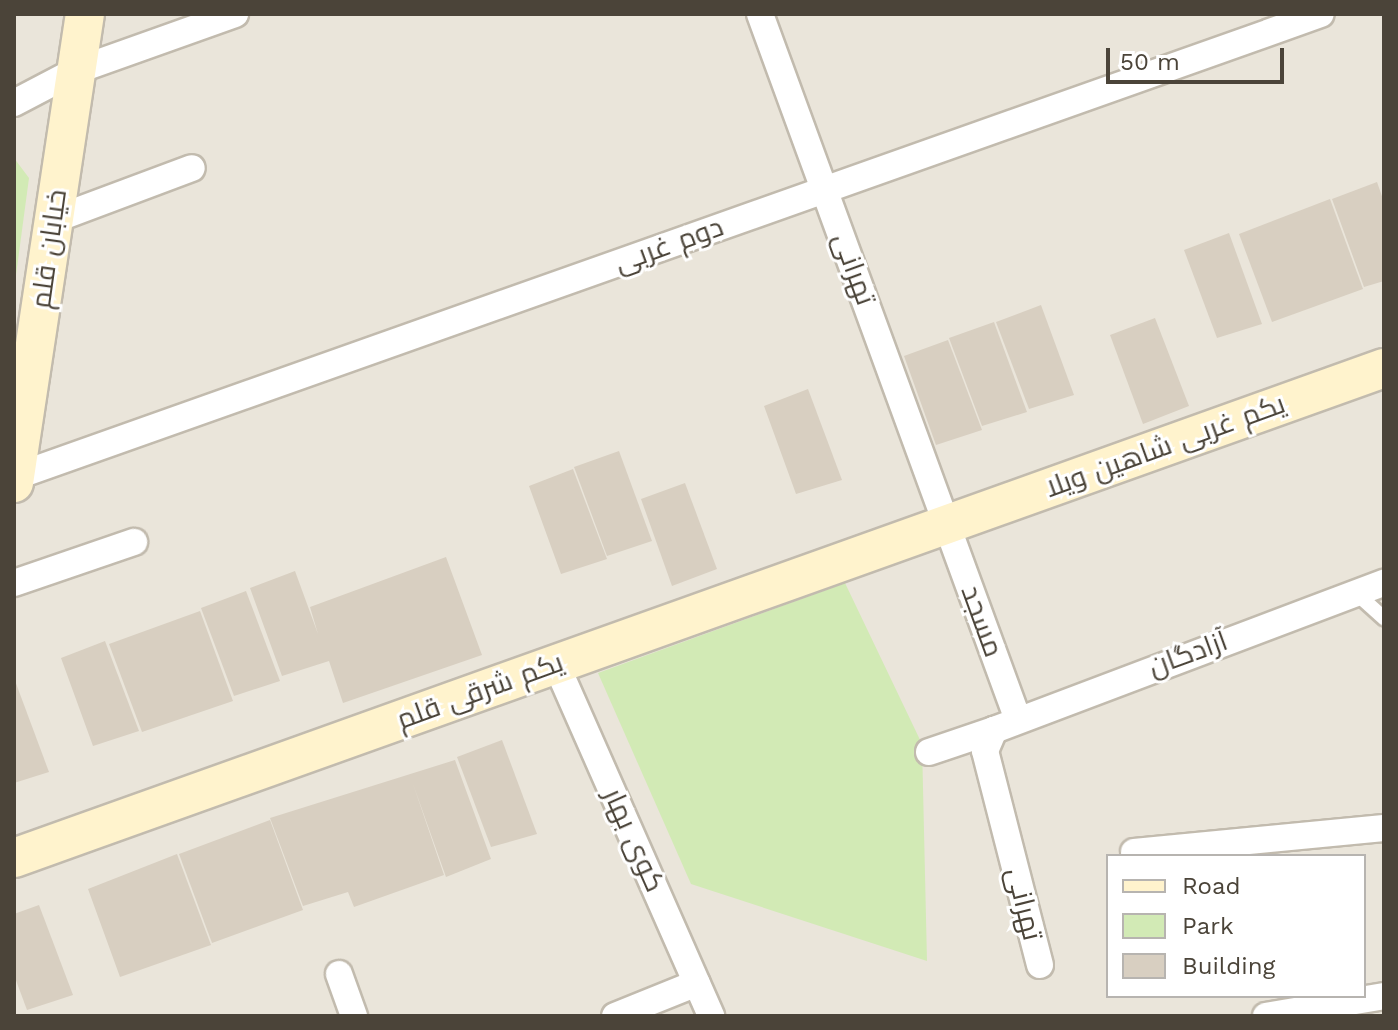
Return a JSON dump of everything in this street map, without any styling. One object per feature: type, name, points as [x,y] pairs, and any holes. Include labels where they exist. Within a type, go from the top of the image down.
[{"type":"street","name":"خیابان قلم","points":[[16,480],[27,313],[53,220],[85,14]]},
{"type":"street","points":[[14,103],[75,71],[235,14]]},
{"type":"street","name":"تهرانی","points":[[760,14],[947,524]]},
{"type":"street","name":"دوم غربی","points":[[16,480],[1321,14]]},
{"type":"street","points":[[14,83],[75,71]]},
{"type":"street","points":[[53,220],[192,168]]},
{"type":"street","name":"یکم غربی شاهین ویلا","points":[[947,524],[1384,368]]},
{"type":"street","name":"یکم شرقی قلم","points":[[14,858],[947,524]]},
{"type":"street","name":"مسجد","points":[[947,524],[1017,717]]},
{"type":"street","points":[[14,583],[134,542]]},
{"type":"street","name":"آزادگان","points":[[929,752],[990,740],[1017,717],[1384,583]]},
{"type":"street","name":"کوی بهار","points":[[556,664],[711,1016]]},
{"type":"street","name":"تهرانی","points":[[990,740],[1040,965]]},
{"type":"street","points":[[1134,852],[1384,828]]},
{"type":"street","points":[[339,974],[354,1016]]},
{"type":"street","points":[[615,1016],[697,983]]},
{"type":"street","points":[[1266,1016],[1384,996]]},
{"type":"lane","points":[[1356,593],[1384,618]]},
{"type":"shaded area","points":[[14,14],[1384,14],[1384,1016],[14,1016]]},
{"type":"green space","points":[[14,158],[29,178],[14,290]]},
{"type":"green space","points":[[845,583],[922,744],[927,961],[691,884],[598,673]]},
{"type":"building","points":[[1377,182],[1384,202],[1384,281],[1364,287],[1332,199]]},
{"type":"building","points":[[1330,199],[1363,289],[1272,322],[1239,234]]},
{"type":"building","points":[[1229,233],[1262,324],[1217,338],[1184,250]]},
{"type":"building","points":[[1041,305],[1074,395],[1029,409],[996,322]]},
{"type":"building","points":[[1155,318],[1189,406],[1143,424],[1110,335]]},
{"type":"building","points":[[994,322],[1027,412],[982,426],[949,338]]},
{"type":"building","points":[[948,340],[982,430],[936,445],[904,356]]},
{"type":"building","points":[[808,389],[842,480],[796,494],[764,406]]},
{"type":"building","points":[[619,451],[652,541],[607,556],[574,467]]},
{"type":"building","points":[[573,469],[607,559],[561,574],[529,486]]},
{"type":"building","points":[[685,483],[717,569],[672,586],[641,499]]},
{"type":"building","points":[[446,557],[482,655],[343,703],[329,661],[282,676],[250,588],[295,571],[318,634],[310,607]]},
{"type":"building","points":[[246,591],[280,681],[234,696],[201,608]]},
{"type":"building","points":[[200,611],[233,701],[142,732],[109,644]]},
{"type":"building","points":[[105,641],[139,731],[93,746],[61,658]]},
{"type":"building","points":[[14,678],[49,772],[14,783]]},
{"type":"building","points":[[502,740],[537,834],[491,847],[457,757]]},
{"type":"building","points":[[455,760],[491,859],[446,877],[413,784],[444,875],[354,907],[348,892],[303,906],[270,818]]},
{"type":"building","points":[[270,820],[303,910],[212,943],[179,854]]},
{"type":"building","points":[[177,854],[211,945],[120,977],[88,889]]},
{"type":"building","points":[[39,905],[73,995],[27,1010],[14,975],[14,914]]}]
